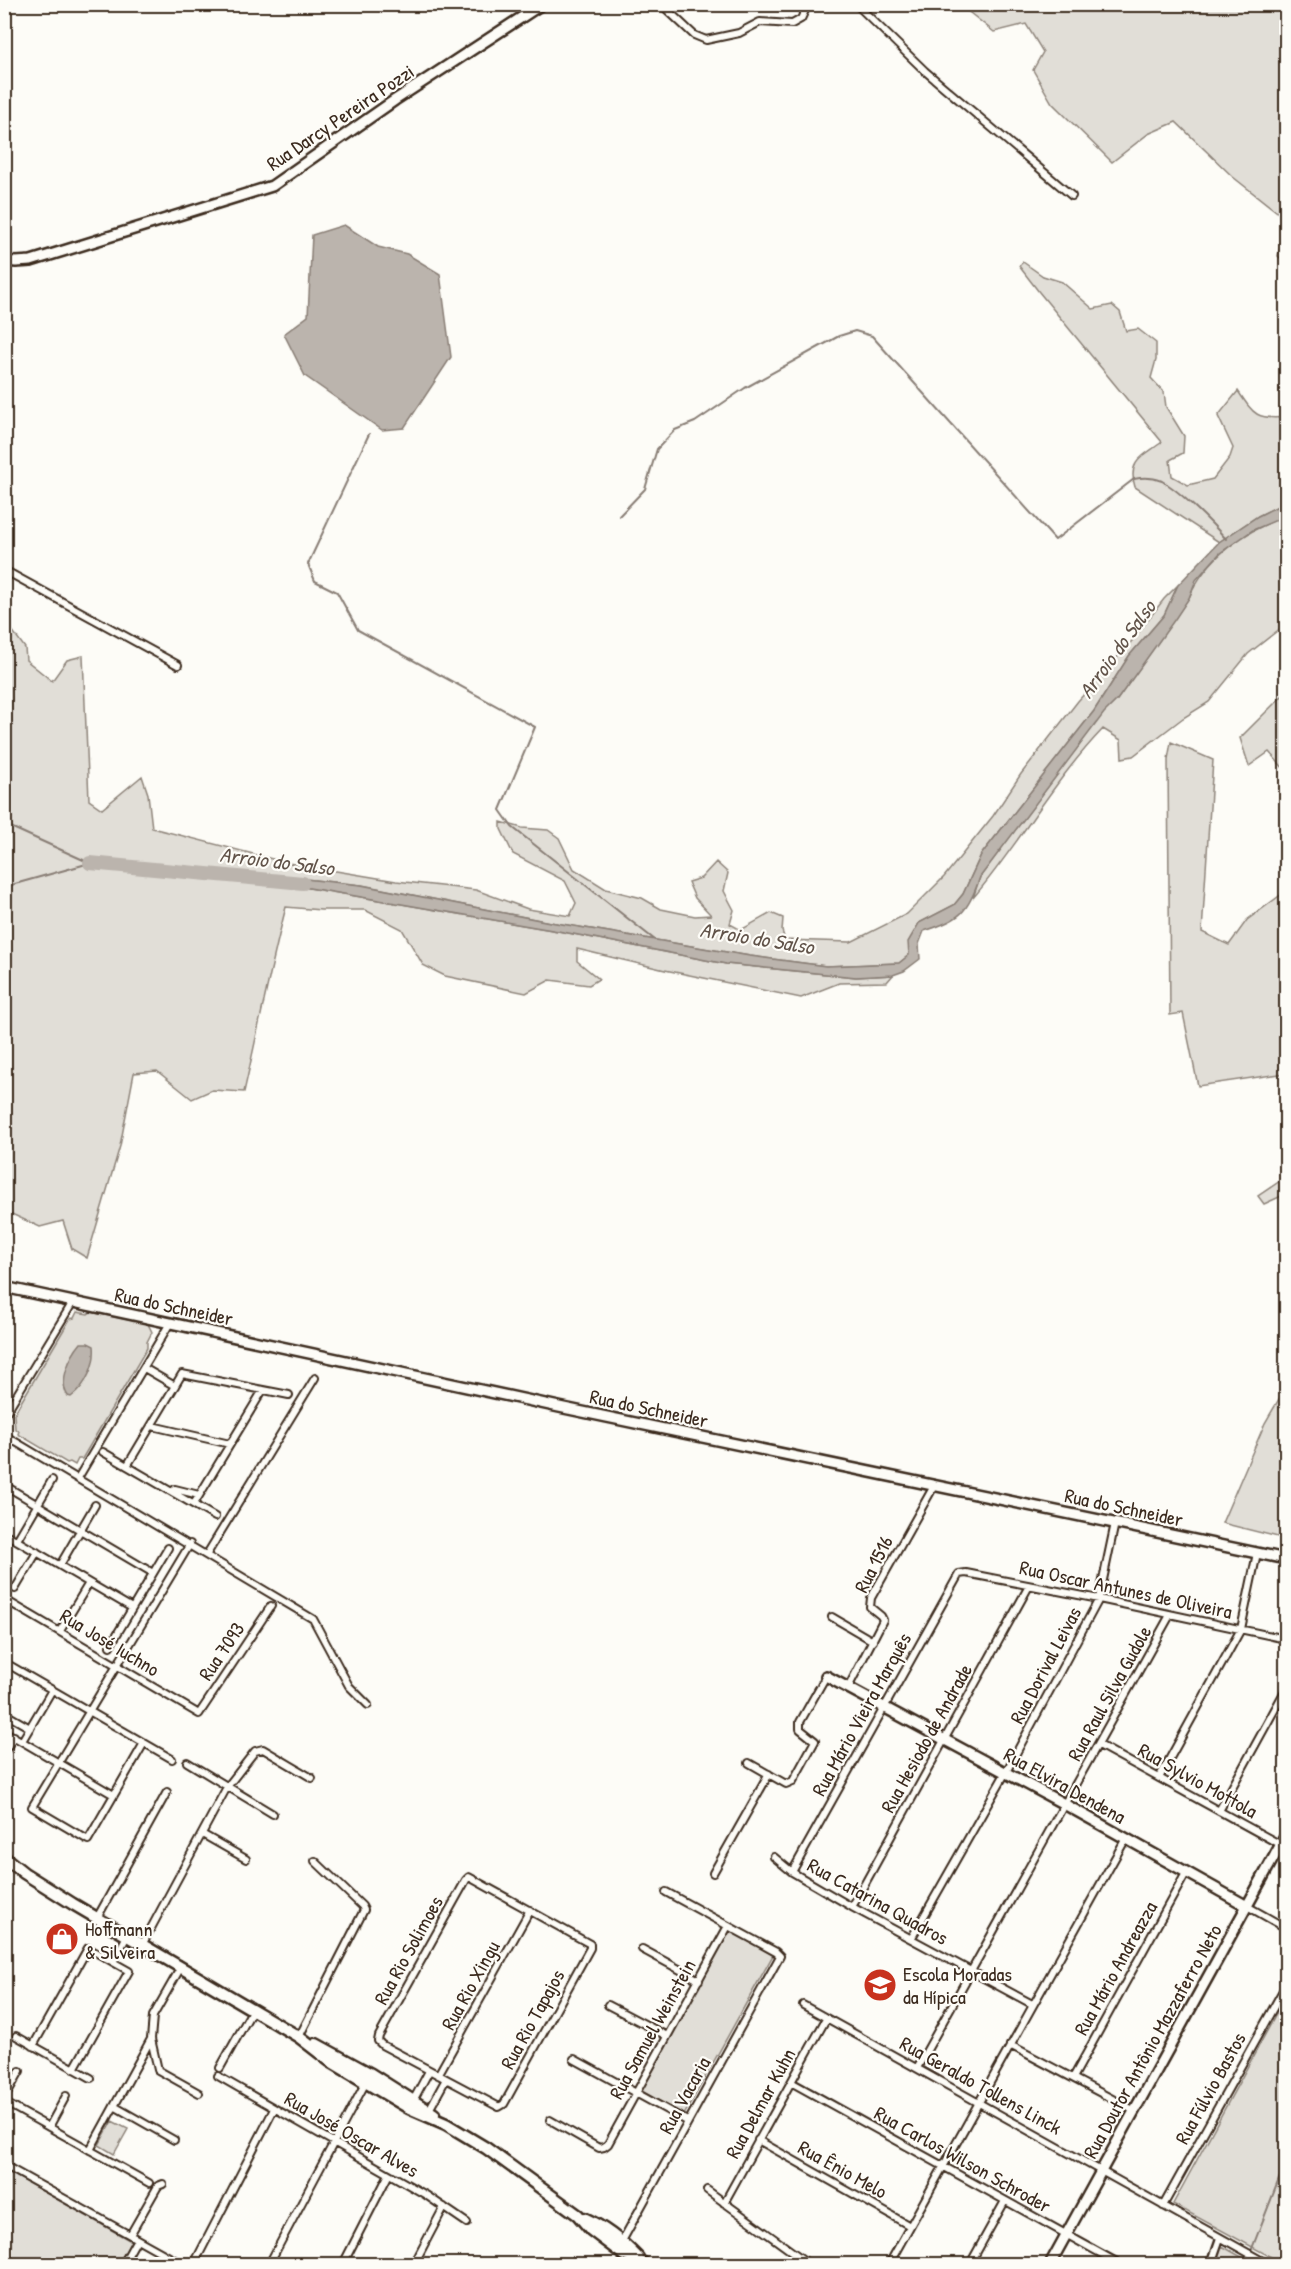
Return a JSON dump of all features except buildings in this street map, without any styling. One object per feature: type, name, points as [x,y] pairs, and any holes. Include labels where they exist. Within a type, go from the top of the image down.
[{"type":"main road","points":[[4,1857],[33,1879],[142,1945],[299,2037],[335,2053],[409,2108],[446,2124]]},
{"type":"main road","points":[[368,2078],[414,2099],[446,2124],[524,2174],[578,2215],[596,2223],[620,2246],[644,2264]]},
{"type":"street","name":"Rua Darcy Pereira Pozzi","points":[[4,261],[31,261],[273,186],[395,100],[542,4]]},
{"type":"street","points":[[661,4],[688,30],[706,40],[739,33],[760,22],[792,24],[801,20],[808,4]]},
{"type":"street","points":[[856,4],[925,71],[1072,196]]},
{"type":"street","points":[[4,570],[178,665]]},
{"type":"street","name":"Rua do Schneider","points":[[4,1287],[1287,1559]]},
{"type":"street","points":[[4,1416],[73,1302]]},
{"type":"street","points":[[78,1478],[170,1323]]},
{"type":"street","points":[[144,1368],[175,1386]]},
{"type":"street","points":[[127,1466],[182,1374],[289,1395]]},
{"type":"street","points":[[207,1554],[315,1378]]},
{"type":"street","points":[[194,1504],[263,1390]]},
{"type":"street","points":[[152,1425],[230,1444]]},
{"type":"street","points":[[4,1435],[313,1619],[349,1686],[368,1705]]},
{"type":"street","points":[[103,1452],[215,1517]]},
{"type":"street","points":[[17,1540],[52,1480]]},
{"type":"street","points":[[4,1485],[153,1573]]},
{"type":"street","name":"Rua 1516","points":[[849,1686],[883,1620],[870,1607],[871,1598],[934,1485]]},
{"type":"street","points":[[172,1492],[175,1489],[199,1495]]},
{"type":"street","points":[[60,1565],[95,1505]]},
{"type":"street","name":"Rua Dorival Leivas","points":[[911,1939],[1006,1772],[1099,1599],[1115,1523]]},
{"type":"street","points":[[4,1533],[132,1608]]},
{"type":"street","points":[[144,1743],[88,1840],[32,1807],[190,1544]]},
{"type":"street","points":[[110,1646],[168,1548]]},
{"type":"street","points":[[15,1589],[37,1552]]},
{"type":"street","points":[[1159,1778],[1241,1629],[1257,1553]]},
{"type":"street","name":"Rua Oscar Antunes de Oliveira","points":[[959,1574],[966,1573],[1099,1599],[1287,1639]]},
{"type":"street","name":"Rua Mário Vieira Marquês","points":[[792,1872],[959,1574]]},
{"type":"street","points":[[60,1631],[89,1583]]},
{"type":"street","name":"Rua Hesiodo de Andrade","points":[[852,1906],[1029,1586]]},
{"type":"street","name":"Rua José Iuchno","points":[[4,1599],[199,1714]]},
{"type":"street","name":"Rua 7093","points":[[199,1714],[271,1606]]},
{"type":"street","name":"Rua Raul Silva Gudole","points":[[917,2068],[1066,1805],[1170,1615]]},
{"type":"street","points":[[832,1617],[873,1641]]},
{"type":"street","points":[[11,1666],[172,1759]]},
{"type":"street","points":[[749,1763],[786,1784],[793,1781],[815,1741],[800,1729],[800,1722],[826,1676]]},
{"type":"street","name":"Rua Elvira Dendena","points":[[826,1676],[849,1686],[1287,1928]]},
{"type":"street","points":[[1219,1811],[1287,1689]]},
{"type":"street","points":[[22,1742],[52,1690]]},
{"type":"street","points":[[4,1713],[30,1728]]},
{"type":"street","points":[[4,1731],[114,1795]]},
{"type":"street","points":[[4,1752],[14,1736]]},
{"type":"street","name":"Rua Sylvio Mottola","points":[[1099,1745],[1281,1845]]},
{"type":"street","points":[[142,1945],[227,1786],[258,1749],[263,1749],[312,1778]]},
{"type":"street","points":[[187,1762],[273,1814]]},
{"type":"street","points":[[713,1873],[769,1774]]},
{"type":"street","points":[[97,1918],[167,1792]]},
{"type":"street","points":[[202,1834],[246,1859]]},
{"type":"street","name":"Rua Doutor Antônio Mazzaferro Neto","points":[[1050,2265],[1100,2170],[1287,1835]]},
{"type":"street","points":[[889,2265],[1125,1839]]},
{"type":"street","name":"Rua Catarina Quadros","points":[[774,1857],[792,1872],[1032,2004]]},
{"type":"street","points":[[299,2037],[364,1910],[315,1861]]},
{"type":"street","name":"Rua Mário Andreazza","points":[[1073,2078],[1186,1873]]},
{"type":"street","name":"Rua Rio Solimoes","points":[[429,2071],[382,2045],[378,2041],[379,2036],[469,1878],[530,1910]]},
{"type":"street","points":[[666,1892],[728,1926]]},
{"type":"street","name":"Rua Rio Tapajos","points":[[446,2079],[499,2107],[504,2104],[590,1948],[590,1944],[530,1910]]},
{"type":"street","name":"Rua Rio Xingu","points":[[438,2075],[530,1910]]},
{"type":"street","name":"Rua Vacaria","points":[[620,2246],[780,1956],[728,1926]]},
{"type":"street","name":"Rua Samuel Weinstein","points":[[550,2120],[599,2148],[604,2147],[728,1926]]},
{"type":"street","points":[[113,1962],[127,1936]]},
{"type":"street","points":[[33,2046],[88,1948],[113,1962],[129,1971],[74,2069]]},
{"type":"street","points":[[642,1949],[699,1980]]},
{"type":"street","points":[[181,1967],[153,2016],[151,2039],[158,2070],[199,2093]]},
{"type":"street","name":"Rua Fúlvio Bastos","points":[[1163,2206],[1287,1985]]},
{"type":"street","points":[[608,2005],[667,2036]]},
{"type":"street","name":"Rua Geraldo Tollens Linck","points":[[803,2006],[1265,2263]]},
{"type":"street","points":[[220,2068],[253,2009]]},
{"type":"street","name":"Rua Delmar Kuhn","points":[[724,2203],[826,2019]]},
{"type":"street","points":[[16,2036],[91,2078]]},
{"type":"street","points":[[90,2150],[151,2039]]},
{"type":"street","points":[[1010,2045],[1134,2110]]},
{"type":"street","points":[[574,2059],[687,2121]]},
{"type":"street","points":[[20,2071],[4,2100],[148,2183]]},
{"type":"street","points":[[414,2099],[429,2071],[446,2079],[429,2110]]},
{"type":"street","name":"Rua José Oscar Alves","points":[[218,2076],[390,2174],[467,2223]]},
{"type":"street","points":[[269,2265],[368,2078]]},
{"type":"street","name":"Rua Carlos Wilson Schroder","points":[[791,2082],[1119,2265]]},
{"type":"street","points":[[49,2127],[66,2096]]},
{"type":"street","points":[[114,2106],[174,2140]]},
{"type":"street","points":[[194,2265],[274,2109]]},
{"type":"street","name":"Rua Ênio Melo","points":[[758,2140],[910,2226]]},
{"type":"street","points":[[4,2165],[182,2265]]},
{"type":"street","points":[[342,2265],[390,2174]]},
{"type":"street","points":[[123,2265],[133,2237],[158,2186],[163,2184]]},
{"type":"street","points":[[707,2190],[809,2265]]},
{"type":"street","points":[[970,2265],[1005,2201]]},
{"type":"street","points":[[414,2265],[444,2207]]},
{"type":"street","points":[[1211,2265],[1220,2238]]},
{"type":"street","points":[[4,2260],[12,2265]]},
{"type":"shaded area","points":[[960,5],[1286,5],[1286,219],[1233,177],[1176,122],[1148,134],[1112,162],[1052,103],[1033,70],[1043,52],[1026,24],[994,32]]},
{"type":"shaded area","points":[[1286,219],[1286,263],[1278,256]]},
{"type":"shaded area","points":[[344,225],[378,247],[407,254],[440,274],[451,357],[404,428],[382,430],[305,376],[284,334],[308,316],[312,235]]},
{"type":"shaded area","points":[[1023,262],[1043,276],[1062,282],[1093,309],[1112,305],[1120,312],[1126,331],[1138,329],[1156,343],[1156,360],[1151,378],[1164,392],[1166,407],[1184,436],[1183,453],[1170,460],[1172,476],[1188,485],[1213,479],[1230,457],[1233,448],[1218,416],[1238,391],[1248,406],[1257,414],[1269,418],[1286,417],[1286,502],[1258,516],[1219,542],[1135,487],[1133,471],[1135,465],[1143,455],[1162,442],[1039,292],[1019,266]]},
{"type":"shaded area","points":[[1286,502],[1286,516],[1253,530],[1220,553],[1196,580],[1189,598],[1117,700],[1104,713],[980,877],[966,907],[954,919],[924,931],[919,944],[920,959],[904,971],[893,975],[856,977],[726,964],[558,931],[286,884],[286,877],[361,885],[550,922],[750,956],[826,966],[899,963],[909,955],[908,942],[919,923],[954,905],[963,894],[981,855],[1094,711],[1129,656],[1164,615],[1178,585],[1219,542],[1258,516]]},
{"type":"shaded area","points":[[1286,516],[1286,624],[1248,654],[1209,702],[1183,718],[1133,756],[1122,758],[1121,740],[1103,729],[1068,769],[973,898],[980,877],[1104,712],[1117,700],[1206,570],[1242,537]]},
{"type":"shaded area","points":[[1178,585],[1164,615],[1129,656],[1094,711],[981,855],[963,894],[954,905],[919,923],[909,955],[899,963],[826,966],[750,956],[550,922],[362,885],[287,877],[287,884],[558,931],[726,964],[856,977],[893,975],[887,982],[839,983],[801,998],[577,949],[577,961],[599,979],[589,985],[550,980],[526,993],[445,976],[423,965],[402,929],[365,910],[286,907],[244,1092],[212,1090],[192,1099],[157,1071],[134,1073],[120,1146],[87,1258],[72,1249],[63,1221],[40,1227],[5,1211],[4,619],[25,648],[26,660],[52,681],[67,660],[83,656],[89,800],[102,809],[142,776],[148,794],[152,828],[288,863],[396,881],[476,890],[528,909],[570,916],[576,903],[565,881],[513,854],[501,829],[501,822],[522,828],[548,830],[559,838],[574,869],[606,889],[642,898],[661,909],[695,916],[711,915],[695,898],[688,882],[701,878],[716,862],[728,873],[724,891],[734,910],[730,924],[741,930],[771,913],[783,918],[782,931],[785,940],[851,942],[907,914],[944,877],[993,816],[1021,774],[1078,701]]},
{"type":"shaded area","points":[[1286,692],[1286,771],[1269,752],[1249,766],[1240,738]]},
{"type":"shaded area","points":[[1171,742],[1213,760],[1202,932],[1229,945],[1247,920],[1286,891],[1286,1073],[1198,1086],[1183,1013],[1170,1015],[1168,759]]},
{"type":"shaded area","points":[[1286,1177],[1286,1194],[1264,1204],[1258,1196]]},
{"type":"shaded area","points":[[77,1312],[88,1314],[91,1312],[148,1324],[152,1332],[147,1348],[82,1459],[78,1459],[75,1465],[67,1463],[18,1434],[19,1431],[15,1429],[14,1414],[70,1319],[74,1318]]},
{"type":"shaded area","points":[[81,1343],[94,1346],[92,1367],[81,1387],[71,1397],[65,1390],[65,1377],[69,1362]]},
{"type":"shaded area","points":[[1286,1387],[1286,1539],[1222,1523],[1265,1423]]},
{"type":"shaded area","points":[[729,1930],[773,1955],[684,2115],[640,2090]]},
{"type":"shaded area","points":[[1286,1996],[1286,2264],[1284,2264],[1173,2204]]},
{"type":"shaded area","points":[[112,2121],[128,2129],[114,2154],[99,2145]]},
{"type":"shaded area","points":[[5,2170],[131,2241],[119,2264],[21,2264],[5,2256]]},
{"type":"shaded area","points":[[1222,2246],[1254,2264],[1216,2264]]},
{"type":"waterway","points":[[619,516],[645,489],[657,449],[675,430],[695,422],[745,388],[839,336],[855,331],[872,336],[1055,540],[1134,479],[1145,478],[1162,481],[1178,492],[1226,539]]},
{"type":"waterway","points":[[369,434],[308,564],[315,581],[337,592],[358,630],[535,727],[500,810],[512,827],[655,940]]},
{"type":"waterway","points":[[4,824],[90,863]]},
{"type":"waterway","name":"Arroio do Salso","points":[[4,887],[90,863]]},
{"type":"waterway","name":"Arroio do Salso","points":[[90,863],[303,883]]},
{"type":"waterway","points":[[1246,2264],[1286,2161]]},
{"type":"place","name":"Hoffmann & Silveira","points":[[62,1939]]},
{"type":"place","name":"Escola Moradas da Hípica","points":[[880,1985]]}]
